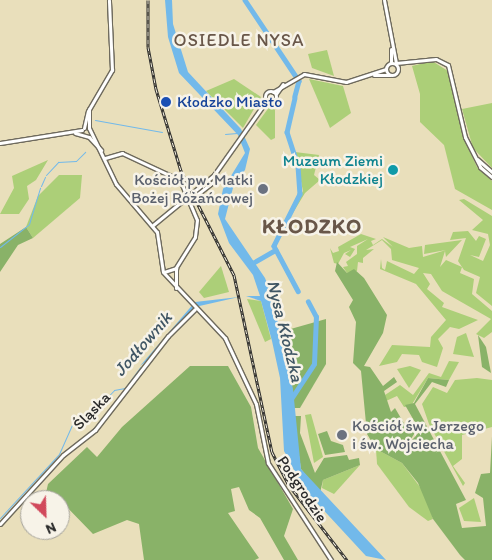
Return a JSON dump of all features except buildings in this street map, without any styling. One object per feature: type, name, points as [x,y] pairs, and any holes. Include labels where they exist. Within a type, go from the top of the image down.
[{"type":"street","points":[[105,157],[84,130],[88,109],[112,70],[109,0]]},
{"type":"street","points":[[384,0],[392,46],[399,69]]},
{"type":"street","points":[[374,75],[386,69],[391,62],[392,46]]},
{"type":"street","points":[[391,62],[403,65],[436,59],[450,66],[462,128],[474,156],[486,174],[492,178]]},
{"type":"street","points":[[153,225],[210,179],[267,100],[283,83],[302,75],[342,82],[374,75],[390,74],[403,65]]},
{"type":"street","points":[[386,69],[390,74]]},
{"type":"street","points":[[267,100],[273,102],[274,93]]},
{"type":"street","points":[[0,143],[84,130],[92,133],[118,187],[153,225],[157,232]]},
{"type":"street","points":[[89,137],[92,133]]},
{"type":"street","points":[[105,157],[122,153],[165,170],[178,178],[188,195],[197,216],[195,235],[176,268],[176,290]]},
{"type":"street","points":[[474,156],[492,172]]},
{"type":"street","points":[[190,200],[214,182]]},
{"type":"street","points":[[159,220],[157,232],[163,272],[176,268]]},
{"type":"street","name":"Podgrodzie","points":[[163,272],[176,290],[224,335],[254,400],[268,464],[331,560]]},
{"type":"street","name":"Śląska","points":[[0,524],[63,455],[95,430],[192,306]]},
{"type":"green space","points":[[327,50],[334,76],[312,68],[308,54]]},
{"type":"green space","points":[[432,61],[448,71],[463,137],[477,167],[492,181],[492,210],[455,189],[444,145],[420,122],[420,94],[412,66]]},
{"type":"green space","points":[[234,79],[261,97],[243,128],[206,91]]},
{"type":"green space","points":[[309,79],[343,86],[351,113],[330,128]]},
{"type":"green space","points":[[492,103],[492,168],[473,148],[462,109]]},
{"type":"green space","points":[[270,106],[275,110],[275,138],[271,140],[256,125]]},
{"type":"green space","points":[[295,152],[319,155],[314,175],[320,180],[305,193],[276,241],[303,191]]},
{"type":"green space","points":[[48,160],[36,180],[27,186],[29,199],[19,214],[0,214],[14,188],[12,176]]},
{"type":"green space","points":[[59,175],[82,175],[80,198],[33,238],[26,227],[38,196]]},
{"type":"green space","points":[[464,199],[492,216],[492,306],[476,293],[480,277],[464,270],[458,261],[466,238],[450,240],[453,232],[468,231],[476,241],[479,236],[486,239],[479,257],[470,255],[483,261],[490,245],[488,234],[472,230],[483,220],[459,200]]},
{"type":"green space","points":[[26,227],[33,238],[18,245],[0,272],[0,244]]},
{"type":"green space","points":[[361,234],[376,239],[371,241],[373,245],[382,239],[393,247],[383,237],[409,248],[422,246],[423,257],[446,250],[424,254],[425,245],[462,240],[446,257],[445,251],[440,267],[446,260],[462,267],[460,273],[474,279],[472,294],[492,311],[492,332],[484,338],[476,334],[491,319],[442,291],[431,274],[423,273],[430,284],[427,289],[444,303],[442,307],[478,320],[459,329],[450,327],[438,339],[443,348],[437,367],[422,362],[419,355],[402,354],[397,362],[379,366],[392,345],[430,347],[431,337],[446,320],[416,284],[380,269],[381,259],[382,268],[385,270],[387,261],[414,274],[419,268],[392,260],[391,249],[382,240],[366,250],[374,249],[363,258],[363,263],[358,262],[357,271],[347,273],[343,267],[348,266],[346,262],[357,254],[357,246],[368,239],[350,247],[355,249],[350,257],[345,254],[351,250],[344,253],[338,264],[334,263],[330,248],[333,253],[339,251],[338,247]]},
{"type":"green space","points":[[337,262],[347,273],[354,269],[364,278],[387,315],[383,333],[364,366],[370,367],[383,386],[394,377],[397,382],[384,391],[391,412],[395,408],[409,432],[416,431],[406,447],[420,431],[405,405],[414,403],[428,378],[449,380],[446,387],[432,382],[415,404],[466,500],[456,504],[462,528],[486,526],[483,498],[475,493],[481,474],[490,473],[492,436],[492,560],[465,560],[460,555],[433,519],[418,483],[402,463],[376,449],[367,434],[361,371],[353,363],[356,322],[349,307],[353,300],[335,271]]},
{"type":"green space","points":[[221,266],[229,292],[204,298],[199,292]]},
{"type":"green space","points":[[247,299],[261,301],[271,339],[265,342]]},
{"type":"green space","points":[[326,319],[326,364],[300,408],[293,408],[280,332]]},
{"type":"green space","points":[[466,333],[474,357],[453,354],[457,337]]},
{"type":"green space","points":[[478,335],[486,347],[491,373],[482,367]]},
{"type":"green space","points":[[449,361],[459,362],[449,380],[428,378],[411,406],[404,407],[397,396],[386,401],[385,395],[400,385],[413,395],[429,373],[441,377]]},
{"type":"green space","points":[[190,366],[228,366],[251,407],[258,448],[293,509],[284,536],[298,560],[284,560],[260,518],[249,510],[239,487],[231,489],[235,511],[228,513],[259,558],[255,560],[144,560],[139,524],[127,520],[93,534],[70,510],[70,490],[47,490],[48,484],[87,447],[97,457],[122,427]]},
{"type":"green space","points":[[410,366],[421,370],[409,388],[397,369]]},
{"type":"green space","points":[[477,378],[492,380],[492,427],[462,435],[462,459],[453,466],[465,483],[463,486],[429,424],[422,404],[433,387],[447,393],[455,380]]},
{"type":"green space","points":[[311,414],[323,457],[314,463],[305,415]]},
{"type":"green space","points":[[293,416],[301,416],[300,433],[315,473],[324,458],[347,455],[349,460],[359,458],[360,465],[323,480],[320,493],[301,469]]},
{"type":"green space","points":[[327,431],[331,441],[343,445],[345,452],[325,455],[318,434]]},
{"type":"green space","points":[[376,449],[402,463],[426,495],[433,519],[428,521],[409,507],[377,464]]},
{"type":"green space","points":[[360,465],[334,494],[322,488],[323,480]]},
{"type":"green space","points":[[474,498],[481,522],[464,521],[459,508]]},
{"type":"water","points":[[165,0],[172,0],[173,24],[188,72],[241,129],[250,149],[245,170],[234,184],[225,219],[265,278],[272,296],[293,389],[301,469],[386,560],[366,556],[304,489],[284,451],[280,378],[272,341],[261,301],[246,296],[260,296],[253,275],[229,243],[218,214],[223,189],[245,153],[238,135],[179,73],[168,37]]},
{"type":"water","points":[[239,297],[195,307],[167,336],[156,354],[140,366],[195,302]]},
{"type":"waterway","points":[[245,0],[299,81],[295,96]]},
{"type":"waterway","name":"Nysa Kłodzka","points":[[295,98],[287,132],[298,166],[300,194],[274,246],[298,291]]},
{"type":"waterway","points":[[95,120],[162,132]]},
{"type":"waterway","points":[[225,134],[237,133]]},
{"type":"waterway","points":[[46,175],[58,162],[76,161],[85,152]]},
{"type":"waterway","points":[[41,186],[45,177]]},
{"type":"waterway","points":[[0,247],[29,224],[40,188]]},
{"type":"waterway","points":[[251,264],[275,250]]},
{"type":"waterway","name":"Nysa Kłodzka","points":[[289,402],[314,364],[316,317],[308,302]]},
{"type":"waterway","name":"Jodłownik","points":[[0,518],[59,454],[72,425],[92,413],[114,390],[125,388],[140,367]]},
{"type":"railway","points":[[148,0],[148,47],[156,89],[181,171],[234,275],[272,452],[289,485],[347,560]]},
{"type":"place","name":"Kłodzko Miasto","points":[[166,102]]},
{"type":"place","name":"Muzeum Ziemi Kłodzkiej","points":[[393,170]]},
{"type":"place","name":"Kościół pw. Matki Bożej Różańcowej","points":[[263,189]]},
{"type":"place","name":"Kościół św. Jerzego i św. Wojciecha","points":[[342,435]]},
{"type":"district","name":"OSIEDLE NYSA","points":[[239,40]]},
{"type":"district","name":"KŁODZKO","points":[[312,226]]}]
